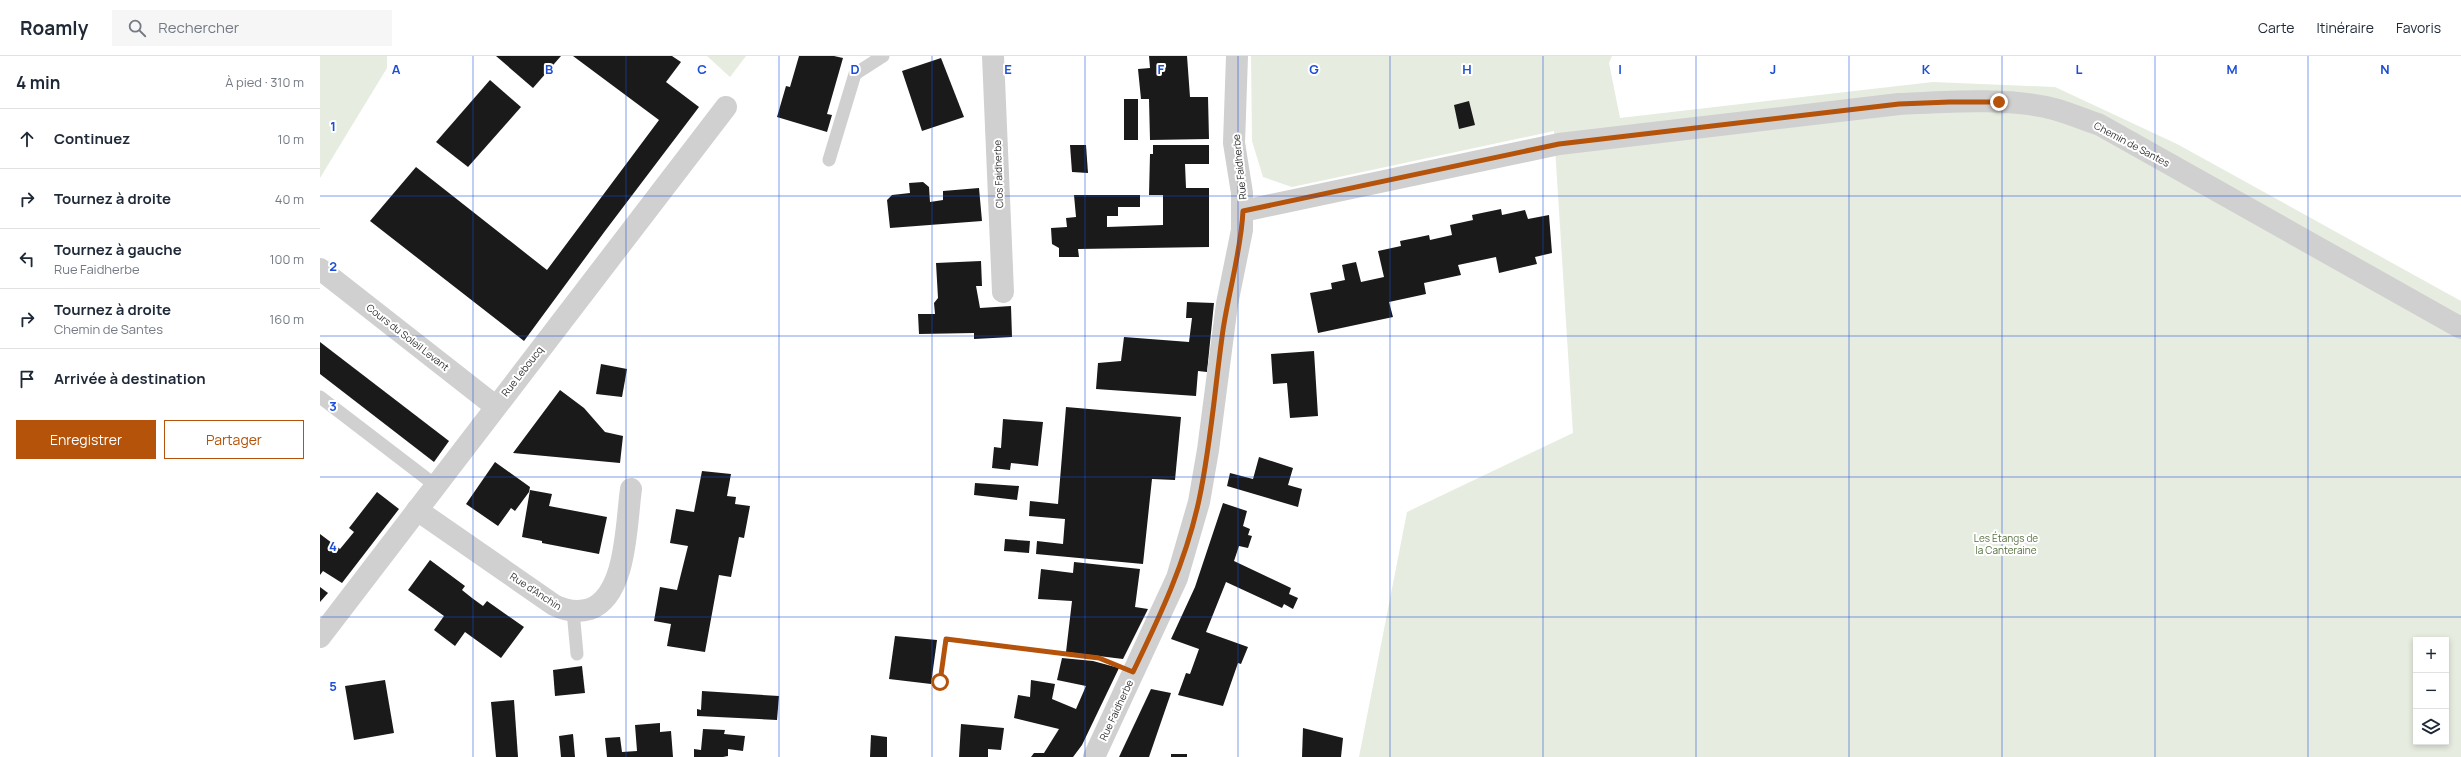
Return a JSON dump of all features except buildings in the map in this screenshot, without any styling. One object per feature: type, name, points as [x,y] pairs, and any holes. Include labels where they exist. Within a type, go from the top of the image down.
[{"type":"street","name":"Clos Faidherbe","points":[[993,56],[1003,292]]},
{"type":"street","name":"Rue Faidherbe","points":[[1094,757],[1177,578],[1199,502],[1208,450],[1227,304],[1242,230],[1243,211],[1234,143],[1237,56]]},
{"type":"street","name":"Chemin de Santes","points":[[1243,211],[1559,144],[1899,104],[1999,102],[2053,109],[2100,125],[2461,328]]},
{"type":"street","name":"Rue Leboucq","points":[[320,637],[495,406],[726,107]]},
{"type":"street","name":"Cours du Soleil Levant","points":[[320,269],[495,406]]},
{"type":"street","name":"Rue d'Anchin","points":[[417,510],[554,605],[573,611],[595,607],[608,597],[613,589],[620,567],[631,489]]},
{"type":"lane","points":[[829,160],[855,74],[883,56]]},
{"type":"lane","points":[[320,397],[435,485]]},
{"type":"lane","points":[[573,611],[577,654]]},
{"type":"path","points":[[940,682],[946,639],[1099,658],[1133,672]]},
{"type":"green space","points":[[320,56],[387,56],[387,68],[320,178]]},
{"type":"green space","points":[[707,56],[746,56],[730,77]]},
{"type":"green space","name":"Les Étangs de la Canteraine","points":[[1251,56],[1612,56],[1609,63],[1620,118],[1933,82],[2055,87],[2177,144],[2461,301],[2461,757],[1359,757],[1407,512],[1573,433],[1554,131],[1292,187],[1263,177],[1252,141]]},
{"type":"route","points":[[940,682],[946,639],[1099,658],[1133,672],[1177,578],[1199,502],[1208,450],[1227,304],[1242,230],[1243,211],[1559,144],[1899,104],[1999,102]]}]
